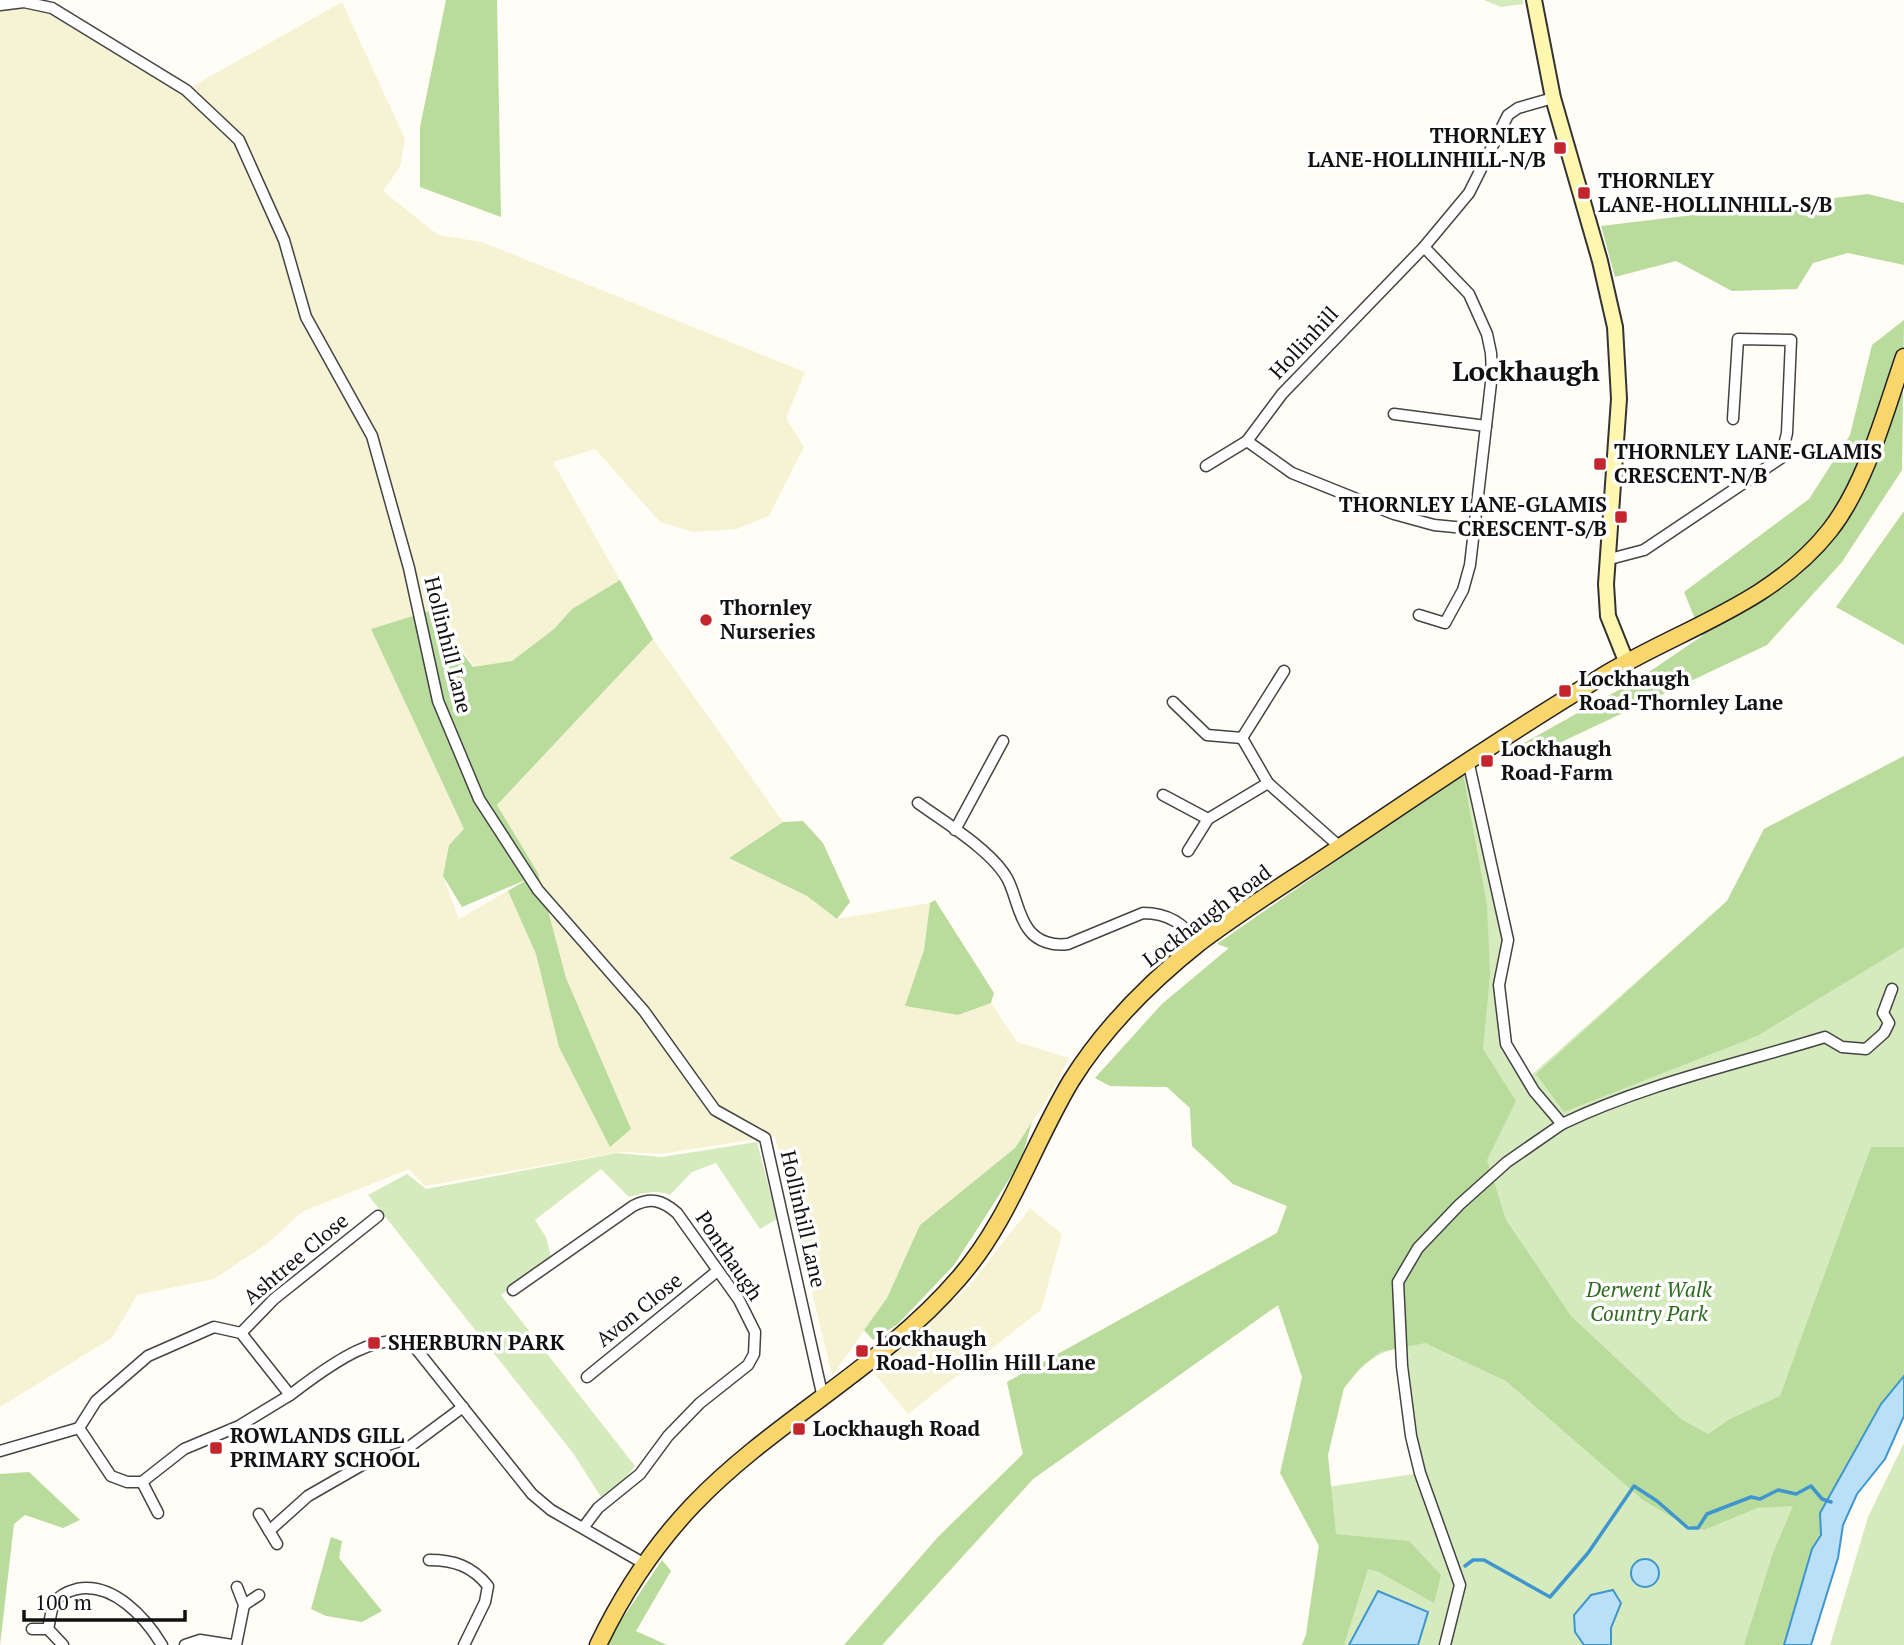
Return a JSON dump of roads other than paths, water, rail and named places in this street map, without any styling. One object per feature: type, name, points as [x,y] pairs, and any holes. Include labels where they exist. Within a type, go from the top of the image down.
[{"type":"main road","name":"Lockhaugh Road","points":[[598,1645],[643,1563],[694,1504],[746,1457],[905,1332],[960,1278],[1009,1202],[1071,1082],[1115,1022],[1154,981],[1199,943],[1468,759],[1626,662],[1708,623],[1778,582],[1831,529],[1869,460],[1904,357]]},
{"type":"street","points":[[1534,0],[1553,98],[1600,261],[1615,327],[1619,399],[1606,560],[1608,616],[1626,662]]},
{"type":"street","name":"Hollinhill Lane","points":[[0,5],[24,2],[52,8],[186,90],[239,140],[284,240],[306,317],[372,436],[409,568],[438,701],[479,799],[538,890],[644,1011],[715,1111],[765,1138],[823,1398]]},
{"type":"street","name":"Hollinhill","points":[[1247,441],[1282,394],[1424,247],[1469,193],[1508,115],[1518,107],[1553,98]]},
{"type":"street","points":[[1419,615],[1445,623],[1463,590],[1475,529],[1492,374],[1487,334],[1469,294],[1424,247]]},
{"type":"street","points":[[1606,560],[1644,550],[1781,458],[1787,433],[1791,340],[1738,339],[1733,419]]},
{"type":"street","points":[[1394,414],[1486,426]]},
{"type":"street","points":[[1206,466],[1247,441],[1293,473],[1394,514],[1434,524],[1475,529]]},
{"type":"street","points":[[1242,738],[1284,671]]},
{"type":"street","points":[[1173,702],[1207,735],[1242,738]]},
{"type":"street","points":[[1242,738],[1268,783],[1340,847]]},
{"type":"street","points":[[955,830],[1003,741]]},
{"type":"street","points":[[1468,759],[1508,940],[1499,985],[1506,1044],[1534,1091],[1559,1120]]},
{"type":"street","points":[[1188,851],[1208,819],[1268,783]]},
{"type":"street","points":[[1163,795],[1208,819]]},
{"type":"street","points":[[918,803],[997,865],[1007,879],[1029,931],[1048,943],[1068,944],[1143,913],[1156,913],[1179,922],[1199,943]]},
{"type":"street","points":[[1445,1645],[1460,1585],[1420,1473],[1411,1436],[1402,1366],[1398,1282],[1418,1248],[1459,1205],[1559,1120],[1662,1085],[1825,1037],[1842,1047],[1866,1049],[1884,1033],[1889,1023],[1883,1013],[1892,989]]},
{"type":"street","name":"Ponthaugh","points":[[513,1290],[646,1199],[664,1202],[677,1213],[716,1272],[739,1300],[755,1332],[754,1354],[748,1365],[700,1403],[668,1436],[640,1474],[598,1508],[583,1528]]},
{"type":"street","name":"Ashtree Close","points":[[242,1333],[274,1299],[378,1216]]},
{"type":"street","name":"Avon Close","points":[[587,1377],[716,1272]]},
{"type":"street","points":[[0,1451],[79,1428],[96,1401],[148,1356],[215,1327],[242,1333],[289,1395]]},
{"type":"street","points":[[79,1428],[111,1476],[127,1482],[142,1482],[184,1449],[239,1426],[331,1365],[388,1340],[410,1343],[531,1494],[551,1510],[643,1563]]},
{"type":"street","points":[[269,1531],[291,1508],[331,1481],[362,1465],[401,1453],[463,1407]]},
{"type":"street","points":[[142,1482],[158,1513]]},
{"type":"street","points":[[259,1514],[277,1544]]},
{"type":"street","points":[[429,1560],[450,1560],[477,1572],[488,1586],[485,1602],[464,1645]]},
{"type":"street","points":[[48,1629],[54,1602],[67,1591],[88,1587],[123,1600],[150,1625],[162,1645]]},
{"type":"street","points":[[185,1645],[200,1640],[234,1645],[244,1605],[237,1587]]},
{"type":"street","points":[[244,1605],[259,1595]]},
{"type":"street","points":[[32,1629],[48,1629],[63,1644]]},
{"type":"water","points":[[1904,1376],[1904,1416],[1885,1459],[1857,1494],[1843,1525],[1838,1558],[1811,1645],[1784,1645],[1812,1549],[1821,1535],[1820,1513],[1881,1404]]},
{"type":"water","points":[[1645,1559],[1655,1563],[1659,1573],[1655,1583],[1645,1587],[1635,1583],[1631,1573],[1635,1563]]},
{"type":"water","points":[[1613,1590],[1621,1603],[1611,1628],[1611,1645],[1584,1645],[1575,1632],[1574,1615],[1591,1595]]},
{"type":"water","points":[[1378,1591],[1428,1612],[1418,1645],[1349,1645]]},
{"type":"waterway","points":[[1465,1566],[1473,1560],[1484,1560],[1550,1597],[1588,1553],[1634,1486],[1657,1501],[1688,1528],[1698,1528],[1707,1514],[1751,1497],[1760,1499],[1778,1490],[1796,1494],[1811,1486],[1822,1499],[1831,1502]]},
{"type":"place","name":"THORNLEY LANE-HOLLINHILL-N/B","points":[[1560,148]]},
{"type":"place","name":"THORNLEY LANE-HOLLINHILL-S/B","points":[[1584,193]]},
{"type":"place","name":"THORNLEY LANE-GLAMIS CRESCENT-N/B","points":[[1600,464]]},
{"type":"place","name":"THORNLEY LANE-GLAMIS CRESCENT-S/B","points":[[1621,517]]},
{"type":"place","name":"Thornley Nurseries","points":[[706,620]]},
{"type":"place","name":"Lockhaugh Road-Thornley Lane","points":[[1565,691]]},
{"type":"place","name":"Lockhaugh Road-Farm","points":[[1487,761]]},
{"type":"place","name":"SHERBURN PARK","points":[[374,1343]]},
{"type":"place","name":"Lockhaugh Road-Hollin Hill Lane","points":[[862,1351]]},
{"type":"place","name":"Lockhaugh Road","points":[[799,1429]]},
{"type":"place","name":"ROWLANDS GILL PRIMARY SCHOOL","points":[[216,1448]]},
{"type":"district","name":"Lockhaugh","points":[[1526,371]]},
{"type":"park label","name":"Derwent Walk Country Park","points":[[1649,1302]]}]
